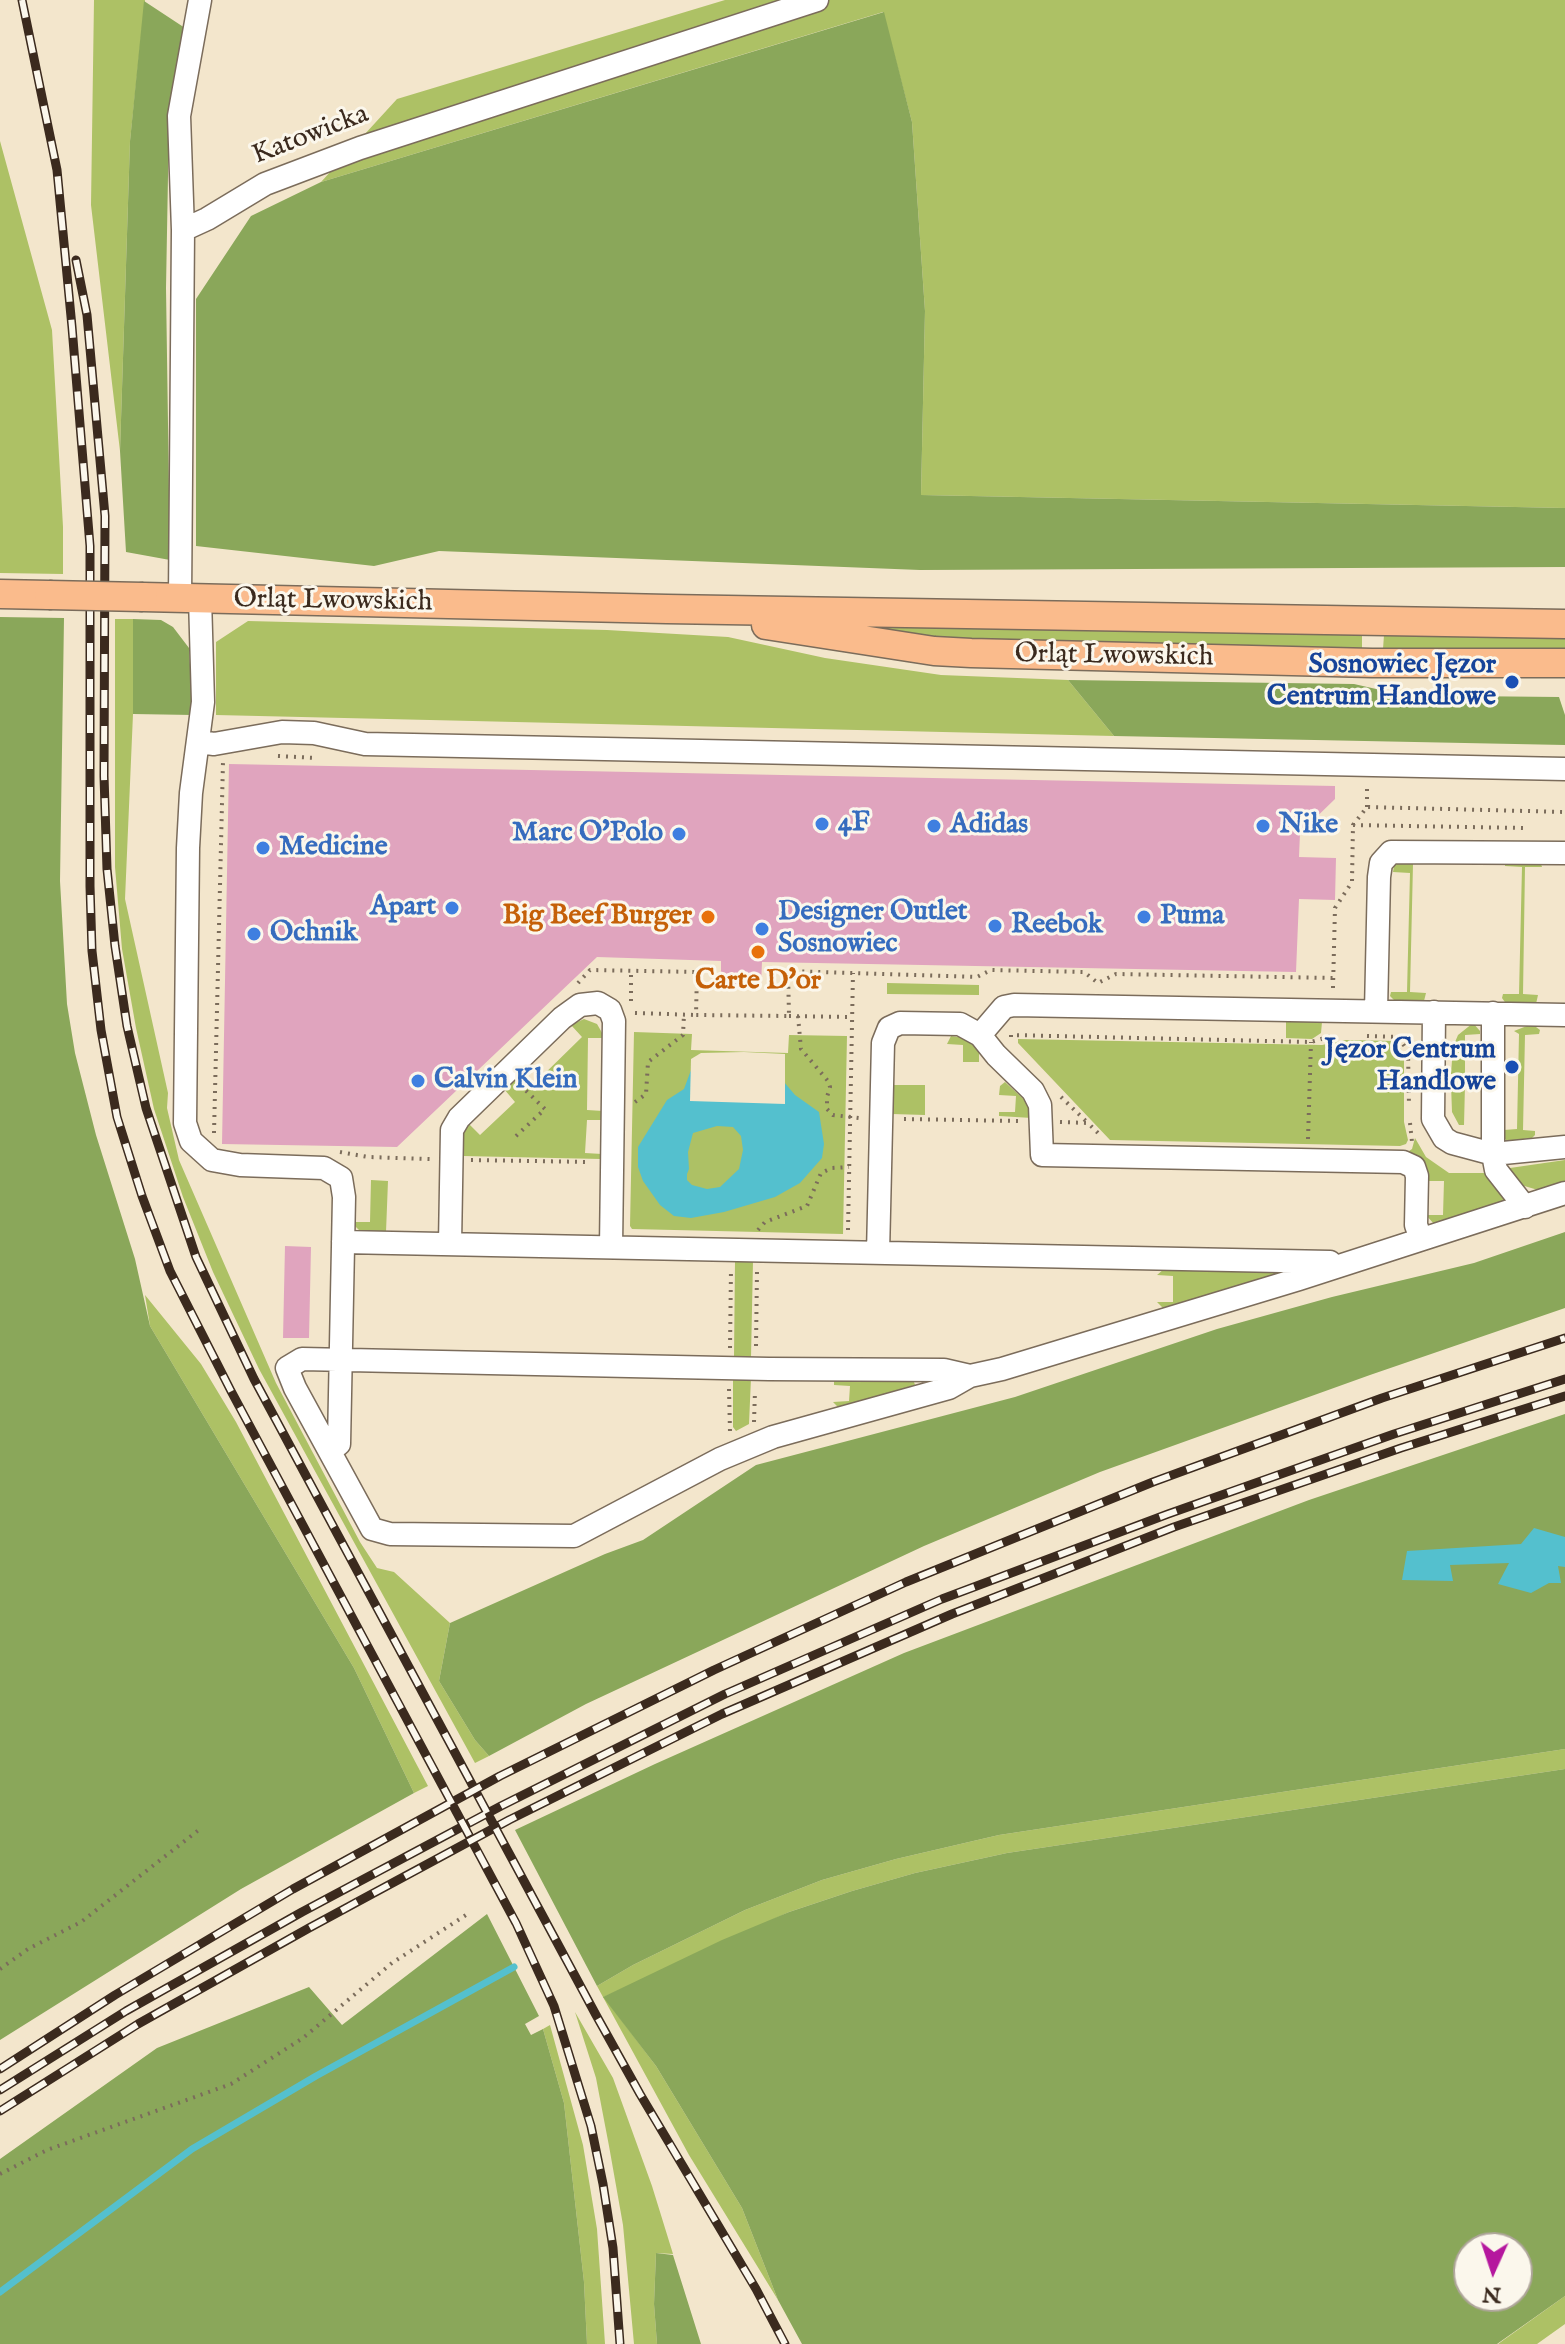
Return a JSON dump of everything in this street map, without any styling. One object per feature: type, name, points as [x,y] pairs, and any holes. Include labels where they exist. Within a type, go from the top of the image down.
[{"type":"main road","name":"Orląt Lwowskich","points":[[0,594],[1490,625],[1565,624]]},
{"type":"main road","name":"Orląt Lwowskich","points":[[667,609],[934,651],[1356,663],[1565,663]]},
{"type":"lane","points":[[200,0],[179,116],[190,598],[203,702],[191,793],[188,848],[185,1123],[191,1141],[212,1160],[240,1165],[324,1168],[341,1178],[344,1197],[339,1444],[330,1450]]},
{"type":"lane","name":"Katowicka","points":[[183,230],[265,184],[360,148],[817,0]]},
{"type":"lane","points":[[199,742],[214,744],[282,732],[314,733],[365,744],[1565,769]]},
{"type":"lane","points":[[1376,1011],[1381,863],[1391,852],[1565,853]]},
{"type":"lane","points":[[450,1244],[452,1130],[459,1118],[562,1018],[580,1005],[598,1003],[610,1010],[614,1021],[611,1247]]},
{"type":"lane","points":[[980,1035],[1004,1007],[1014,1005],[1565,1015]]},
{"type":"lane","points":[[1434,1012],[1433,1119],[1444,1138],[1493,1154],[1565,1147]]},
{"type":"lane","points":[[1493,1013],[1493,1154],[1496,1170],[1525,1207]]},
{"type":"lane","points":[[878,1253],[883,1043],[889,1028],[900,1023],[960,1024],[980,1035],[1033,1091],[1040,1105],[1042,1155],[1403,1162],[1414,1167],[1417,1176],[1416,1225],[1421,1239]]},
{"type":"lane","points":[[970,1376],[944,1370],[302,1359],[287,1368],[372,1529],[390,1534],[574,1536],[720,1459],[773,1437],[949,1388],[970,1376],[1042,1357],[1348,1263],[1565,1193]]},
{"type":"lane","points":[[343,1242],[1348,1263]]},
{"type":"path","points":[[278,756],[325,758]]},
{"type":"path","points":[[214,1140],[222,763],[229,758]]},
{"type":"path","points":[[1332,1035],[1335,908],[1352,882],[1353,825],[1367,807],[1368,779]]},
{"type":"path","points":[[1367,807],[1565,812]]},
{"type":"path","points":[[1353,825],[1536,829]]},
{"type":"path","points":[[569,991],[590,970],[697,972],[696,1015]]},
{"type":"path","points":[[789,1016],[788,971],[977,977],[991,970],[1084,972],[1098,983],[1116,974],[1333,978]]},
{"type":"path","points":[[631,972],[631,1013],[852,1017]]},
{"type":"path","points":[[847,1238],[853,973]]},
{"type":"path","points":[[629,1105],[646,1094],[648,1062],[683,1035],[684,1014]]},
{"type":"path","points":[[798,1016],[801,1049],[828,1081],[827,1109],[833,1115],[850,1118],[1088,1123]]},
{"type":"path","points":[[1011,1046],[1011,1035],[1311,1042],[1332,1035],[1345,1035]]},
{"type":"path","points":[[1358,1036],[1398,1037],[1408,1051],[1410,1146]]},
{"type":"path","points":[[1308,1147],[1311,1042]]},
{"type":"path","points":[[507,1072],[545,1109],[516,1136]]},
{"type":"path","points":[[1057,1094],[1099,1134]]},
{"type":"path","points":[[331,1152],[368,1157],[451,1160],[612,1162]]},
{"type":"path","points":[[754,1428],[758,1227],[807,1206],[821,1173],[832,1168],[849,1167]]},
{"type":"path","points":[[732,1250],[729,1430],[732,1435],[740,1434]]},
{"type":"path","points":[[0,1969],[28,1949],[81,1922],[200,1829]]},
{"type":"path","points":[[0,2174],[47,2150],[231,2084],[303,2038],[392,1963],[469,1913]]},
{"type":"green space","points":[[94,0],[145,0],[130,141],[120,451],[91,205]]},
{"type":"green space","points":[[725,0],[1565,0],[1565,508],[921,495],[925,311],[912,122],[883,12],[321,182],[397,99]]},
{"type":"green space","points":[[144,1],[185,28],[169,120],[166,288],[170,560],[126,552],[120,451],[130,141]]},
{"type":"green space","points":[[884,12],[912,122],[925,311],[921,495],[1565,508],[1565,567],[920,570],[439,551],[374,566],[196,546],[196,299],[251,216],[321,182]]},
{"type":"green space","points":[[0,141],[52,330],[63,574],[0,573]]},
{"type":"green space","points":[[0,617],[64,618],[60,881],[67,1004],[75,1053],[96,1135],[135,1259],[150,1326],[354,1668],[414,1793],[241,1889],[0,2040]]},
{"type":"green space","points":[[115,619],[133,619],[133,714],[125,899],[168,1093],[167,1108],[179,1160],[276,1383],[360,1542],[377,1568],[394,1572],[450,1623],[439,1681],[475,1740],[489,1756],[475,1763],[259,1369],[213,1272],[183,1197],[154,1109],[122,949],[115,867]]},
{"type":"green space","points":[[133,619],[161,620],[173,627],[189,648],[193,715],[133,714]]},
{"type":"green space","points":[[248,621],[607,630],[728,637],[825,658],[941,675],[1068,680],[1114,736],[216,715],[216,642]]},
{"type":"green space","points":[[854,623],[1362,635],[1362,649],[1001,641],[854,628]]},
{"type":"green space","points":[[1384,635],[1565,637],[1565,649],[1383,649]]},
{"type":"green space","points":[[1068,680],[1354,684],[1385,691],[1460,696],[1559,697],[1565,715],[1565,745],[1114,736]]},
{"type":"green space","points":[[1401,861],[1429,861],[1429,864],[1413,864],[1410,992],[1426,993],[1424,1001],[1397,1003],[1390,996],[1391,992],[1407,992],[1410,873],[1393,872],[1394,866]]},
{"type":"green space","points":[[1505,863],[1541,864],[1542,867],[1525,867],[1523,994],[1538,995],[1536,1004],[1507,1005],[1502,998],[1503,994],[1519,994],[1522,867],[1505,866]]},
{"type":"green space","points":[[887,983],[979,985],[979,995],[887,994]]},
{"type":"green space","points":[[584,1019],[597,1024],[605,1038],[588,1038],[587,1110],[603,1111],[603,1120],[587,1120],[585,1153],[602,1154],[601,1159],[463,1156],[463,1132],[468,1123],[480,1135],[515,1102],[504,1089],[523,1071],[535,1083],[582,1037],[571,1025]]},
{"type":"green space","points":[[1286,1021],[1322,1022],[1321,1033],[1312,1039],[1286,1038]]},
{"type":"green space","points":[[1473,1023],[1480,1034],[1465,1035],[1465,1075],[1451,1074],[1453,1047],[1458,1035]]},
{"type":"green space","points":[[1532,1024],[1540,1030],[1539,1034],[1525,1035],[1523,1130],[1535,1131],[1535,1135],[1507,1141],[1503,1137],[1504,1130],[1517,1129],[1519,1034],[1514,1031]]},
{"type":"green space","points":[[634,1032],[692,1034],[691,1050],[788,1053],[789,1035],[847,1036],[843,1234],[632,1229]]},
{"type":"green space","points":[[951,1036],[966,1038],[979,1052],[979,1062],[963,1062],[963,1045],[947,1044]]},
{"type":"green space","points":[[1018,1039],[1322,1045],[1346,1040],[1396,1041],[1404,1054],[1404,1122],[1408,1140],[1400,1146],[1110,1140],[1018,1043]]},
{"type":"green space","points":[[1005,1082],[1030,1105],[1032,1118],[999,1116],[999,1112],[1015,1112],[1016,1096],[999,1095],[1000,1086]]},
{"type":"green space","points":[[1451,1084],[1465,1085],[1464,1125],[1459,1125],[1452,1112]]},
{"type":"green space","points":[[893,1085],[925,1085],[925,1115],[892,1114]]},
{"type":"green space","points":[[1415,1138],[1426,1157],[1449,1173],[1487,1173],[1494,1187],[1507,1200],[1434,1224],[1426,1215],[1443,1215],[1444,1181],[1427,1181],[1419,1156],[1406,1153],[1412,1149]]},
{"type":"green space","points":[[1565,1160],[1565,1181],[1538,1190],[1521,1185],[1510,1171],[1510,1168]]},
{"type":"green space","points":[[371,1180],[388,1181],[386,1232],[361,1232],[355,1226],[354,1222],[370,1222]]},
{"type":"green space","points":[[1565,1232],[1565,1308],[1100,1472],[924,1546],[586,1704],[489,1756],[475,1740],[439,1681],[450,1623],[643,1540],[756,1465],[1015,1397],[1217,1329],[1474,1263]]},
{"type":"green space","points":[[735,1261],[753,1261],[751,1357],[734,1357]]},
{"type":"green space","points":[[1164,1269],[1278,1275],[1163,1308],[1157,1302],[1173,1302],[1173,1276],[1157,1275]]},
{"type":"green space","points":[[145,1295],[201,1364],[236,1422],[428,1786],[414,1793],[354,1668],[150,1326]]},
{"type":"green space","points":[[733,1378],[751,1378],[749,1424],[736,1431],[733,1427]]},
{"type":"green space","points":[[834,1381],[914,1382],[915,1385],[838,1407],[833,1402],[849,1401],[850,1386],[834,1385]]},
{"type":"green space","points":[[1565,1414],[1565,1749],[999,1835],[896,1859],[822,1880],[745,1910],[597,1986],[515,1830],[904,1653],[1309,1500]]},
{"type":"green space","points":[[1565,1749],[1565,1769],[1007,1853],[915,1873],[789,1912],[604,1997],[656,2066],[742,2208],[778,2300],[689,2155],[597,1986],[745,1910],[822,1880],[896,1859],[999,1835]]},
{"type":"green space","points":[[1565,1769],[1565,2296],[1497,2344],[802,2344],[778,2300],[742,2208],[656,2066],[603,1997],[789,1912],[915,1873],[1007,1853]]},
{"type":"green space","points":[[487,1914],[539,2016],[525,2024],[531,2035],[543,2029],[564,2103],[584,2282],[587,2344],[0,2344],[0,2159],[157,2048],[309,1987],[342,2025]]},
{"type":"green space","points":[[575,2012],[613,2078],[673,2254],[656,2253],[654,2304],[657,2344],[634,2344],[623,2225],[609,2146],[596,2078]]},
{"type":"green space","points":[[550,2025],[583,2145],[597,2229],[605,2344],[587,2344],[584,2282],[564,2103],[543,2029]]},
{"type":"green space","points":[[656,2253],[673,2255],[701,2344],[657,2344],[654,2304]]},
{"type":"green space","points":[[1565,2296],[1565,2324],[1537,2344],[1498,2344]]},
{"type":"water","points":[[694,1062],[784,1082],[795,1095],[819,1112],[824,1144],[822,1158],[800,1183],[775,1197],[724,1212],[691,1218],[674,1216],[660,1205],[643,1181],[638,1167],[638,1147],[667,1100],[684,1089]],"holes":[[[717,1126],[733,1127],[741,1136],[743,1150],[739,1169],[720,1187],[707,1189],[692,1185],[687,1180],[687,1174],[693,1133]]]},
{"type":"water","points":[[1534,1528],[1565,1537],[1565,1567],[1558,1566],[1561,1583],[1549,1583],[1531,1593],[1498,1584],[1509,1563],[1450,1565],[1453,1581],[1402,1580],[1407,1551],[1521,1544]]},
{"type":"pier","points":[[701,1053],[785,1054],[785,1104],[690,1101],[691,1059]]},
{"type":"building","name":"Designer Outlet Sosnowiec","points":[[229,764],[1335,786],[1335,799],[1300,833],[1299,857],[1336,858],[1335,900],[1299,899],[1296,972],[762,962],[761,986],[740,986],[721,985],[721,961],[597,957],[397,1147],[222,1144]]},
{"type":"building","points":[[285,1246],[311,1247],[309,1338],[283,1338]]},
{"type":"waterway","points":[[0,2292],[192,2149],[316,2076],[514,1967]]},
{"type":"railway","points":[[22,0],[57,170],[72,327],[90,546],[92,951],[101,1030],[117,1117],[170,1271],[516,1923],[554,2006],[591,2126],[603,2184],[613,2248],[620,2344]]},
{"type":"railway","points":[[76,260],[87,315],[105,516],[104,776],[107,869],[115,946],[127,1026],[146,1108],[196,1257],[254,1379],[596,2015],[785,2344]]},
{"type":"railway","points":[[0,2069],[115,1995],[293,1889],[500,1776],[714,1670],[906,1582],[1153,1482],[1382,1398],[1565,1338]]},
{"type":"railway","points":[[0,2090],[126,2011],[302,1912],[501,1806],[725,1694],[942,1599],[1168,1514],[1394,1434],[1565,1379]]},
{"type":"railway","points":[[0,2111],[138,2024],[309,1928],[509,1820],[722,1714],[952,1614],[1174,1527],[1401,1448],[1565,1396]]},
{"type":"place","name":"Sosnowiec Jęzor Centrum Handlowe","points":[[1512,682]]},
{"type":"place","name":"4F","points":[[822,824]]},
{"type":"place","name":"Adidas","points":[[934,826]]},
{"type":"place","name":"Nike","points":[[1263,826]]},
{"type":"place","name":"Marc O'Polo","points":[[679,834]]},
{"type":"place","name":"Medicine","points":[[263,848]]},
{"type":"place","name":"Apart","points":[[452,908]]},
{"type":"place","name":"Big Beef Burger","points":[[708,917]]},
{"type":"place","name":"Puma","points":[[1144,917]]},
{"type":"place","name":"Reebok","points":[[995,926]]},
{"type":"place","name":"Designer Outlet Sosnowiec","points":[[762,929]]},
{"type":"place","name":"Ochnik","points":[[254,934]]},
{"type":"place","name":"Carte D'or","points":[[758,952]]},
{"type":"place","name":"Jęzor Centrum Handlowe","points":[[1512,1067]]},
{"type":"place","name":"Calvin Klein","points":[[418,1081]]}]
